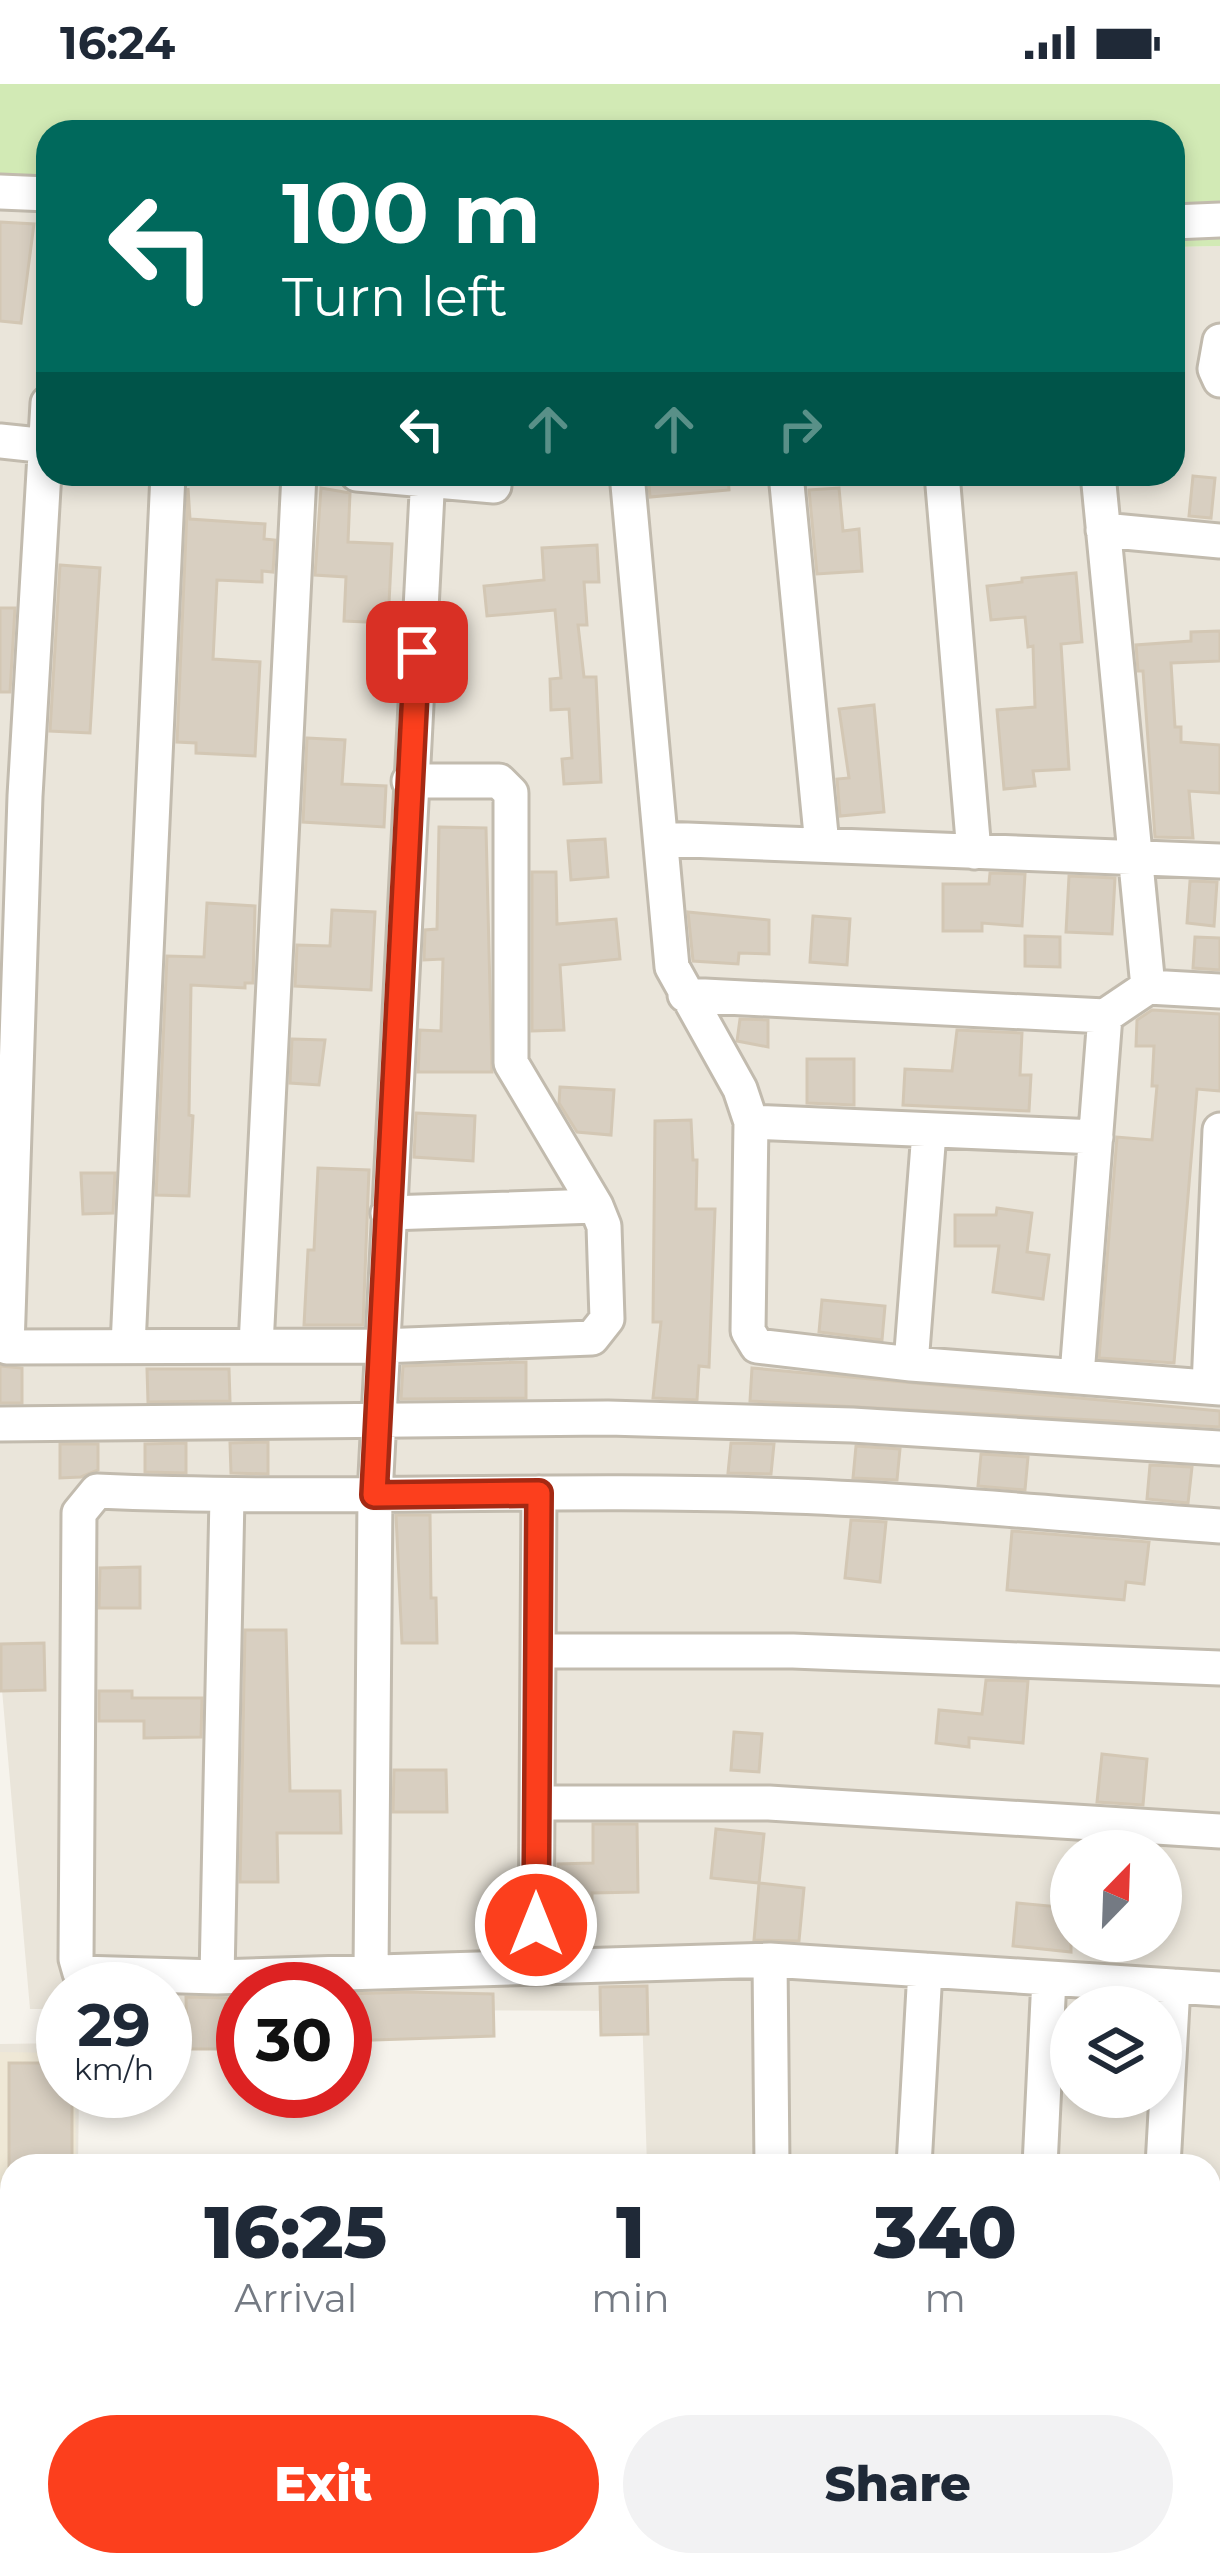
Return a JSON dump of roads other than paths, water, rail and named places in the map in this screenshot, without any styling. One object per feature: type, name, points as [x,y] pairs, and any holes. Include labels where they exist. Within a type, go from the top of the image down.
[{"type":"street","points":[[0,192],[36,194]]},
{"type":"street","points":[[1185,221],[1220,220]]},
{"type":"street","points":[[1220,341],[1215,368],[1220,380]]},
{"type":"street","points":[[0,442],[36,445]]},
{"type":"street","points":[[44,486],[25,796],[7,1347],[381,1346],[592,1338],[607,1319],[604,1226],[511,1063],[512,793],[499,781],[409,781]]},
{"type":"street","points":[[128,1346],[167,486]]},
{"type":"street","points":[[256,1346],[297,486]]},
{"type":"street","points":[[371,1962],[374,1495],[427,486]]},
{"type":"street","points":[[628,486],[671,967],[740,1089],[751,1122],[748,1331],[757,1346],[910,1364],[1215,1388],[1220,1130]]},
{"type":"street","points":[[787,486],[822,845]]},
{"type":"street","points":[[943,486],[974,852]]},
{"type":"street","points":[[1099,486],[1148,987]]},
{"type":"street","points":[[1102,530],[1220,542]]},
{"type":"street","points":[[662,839],[1220,861]]},
{"type":"street","points":[[685,995],[1105,1016],[1148,987],[1220,991]]},
{"type":"street","points":[[1077,1375],[1105,1016]]},
{"type":"street","points":[[751,1122],[1096,1137]]},
{"type":"street","points":[[910,1364],[929,1132]]},
{"type":"street","points":[[388,1213],[596,1206]]},
{"type":"street","points":[[0,1424],[608,1418],[852,1425],[1220,1448]]},
{"type":"street","points":[[216,1976],[80,1973],[76,1959],[79,1513],[97,1491],[227,1496],[792,1496],[1220,1526]]},
{"type":"street","points":[[536,1966],[539,1493]]},
{"type":"street","points":[[217,1962],[227,1496]]},
{"type":"street","points":[[538,1651],[793,1651],[1220,1668]]},
{"type":"street","points":[[537,1802],[769,1803],[1220,1832]]},
{"type":"street","points":[[372,1972],[770,1960],[1173,1986]]},
{"type":"street","points":[[770,1960],[772,2154]]},
{"type":"street","points":[[915,2154],[925,1970]]},
{"type":"street","points":[[1041,2154],[1048,1978]]},
{"type":"street","points":[[1182,1987],[1220,1989]]},
{"type":"street","points":[[1164,2154],[1166,2118]]}]
